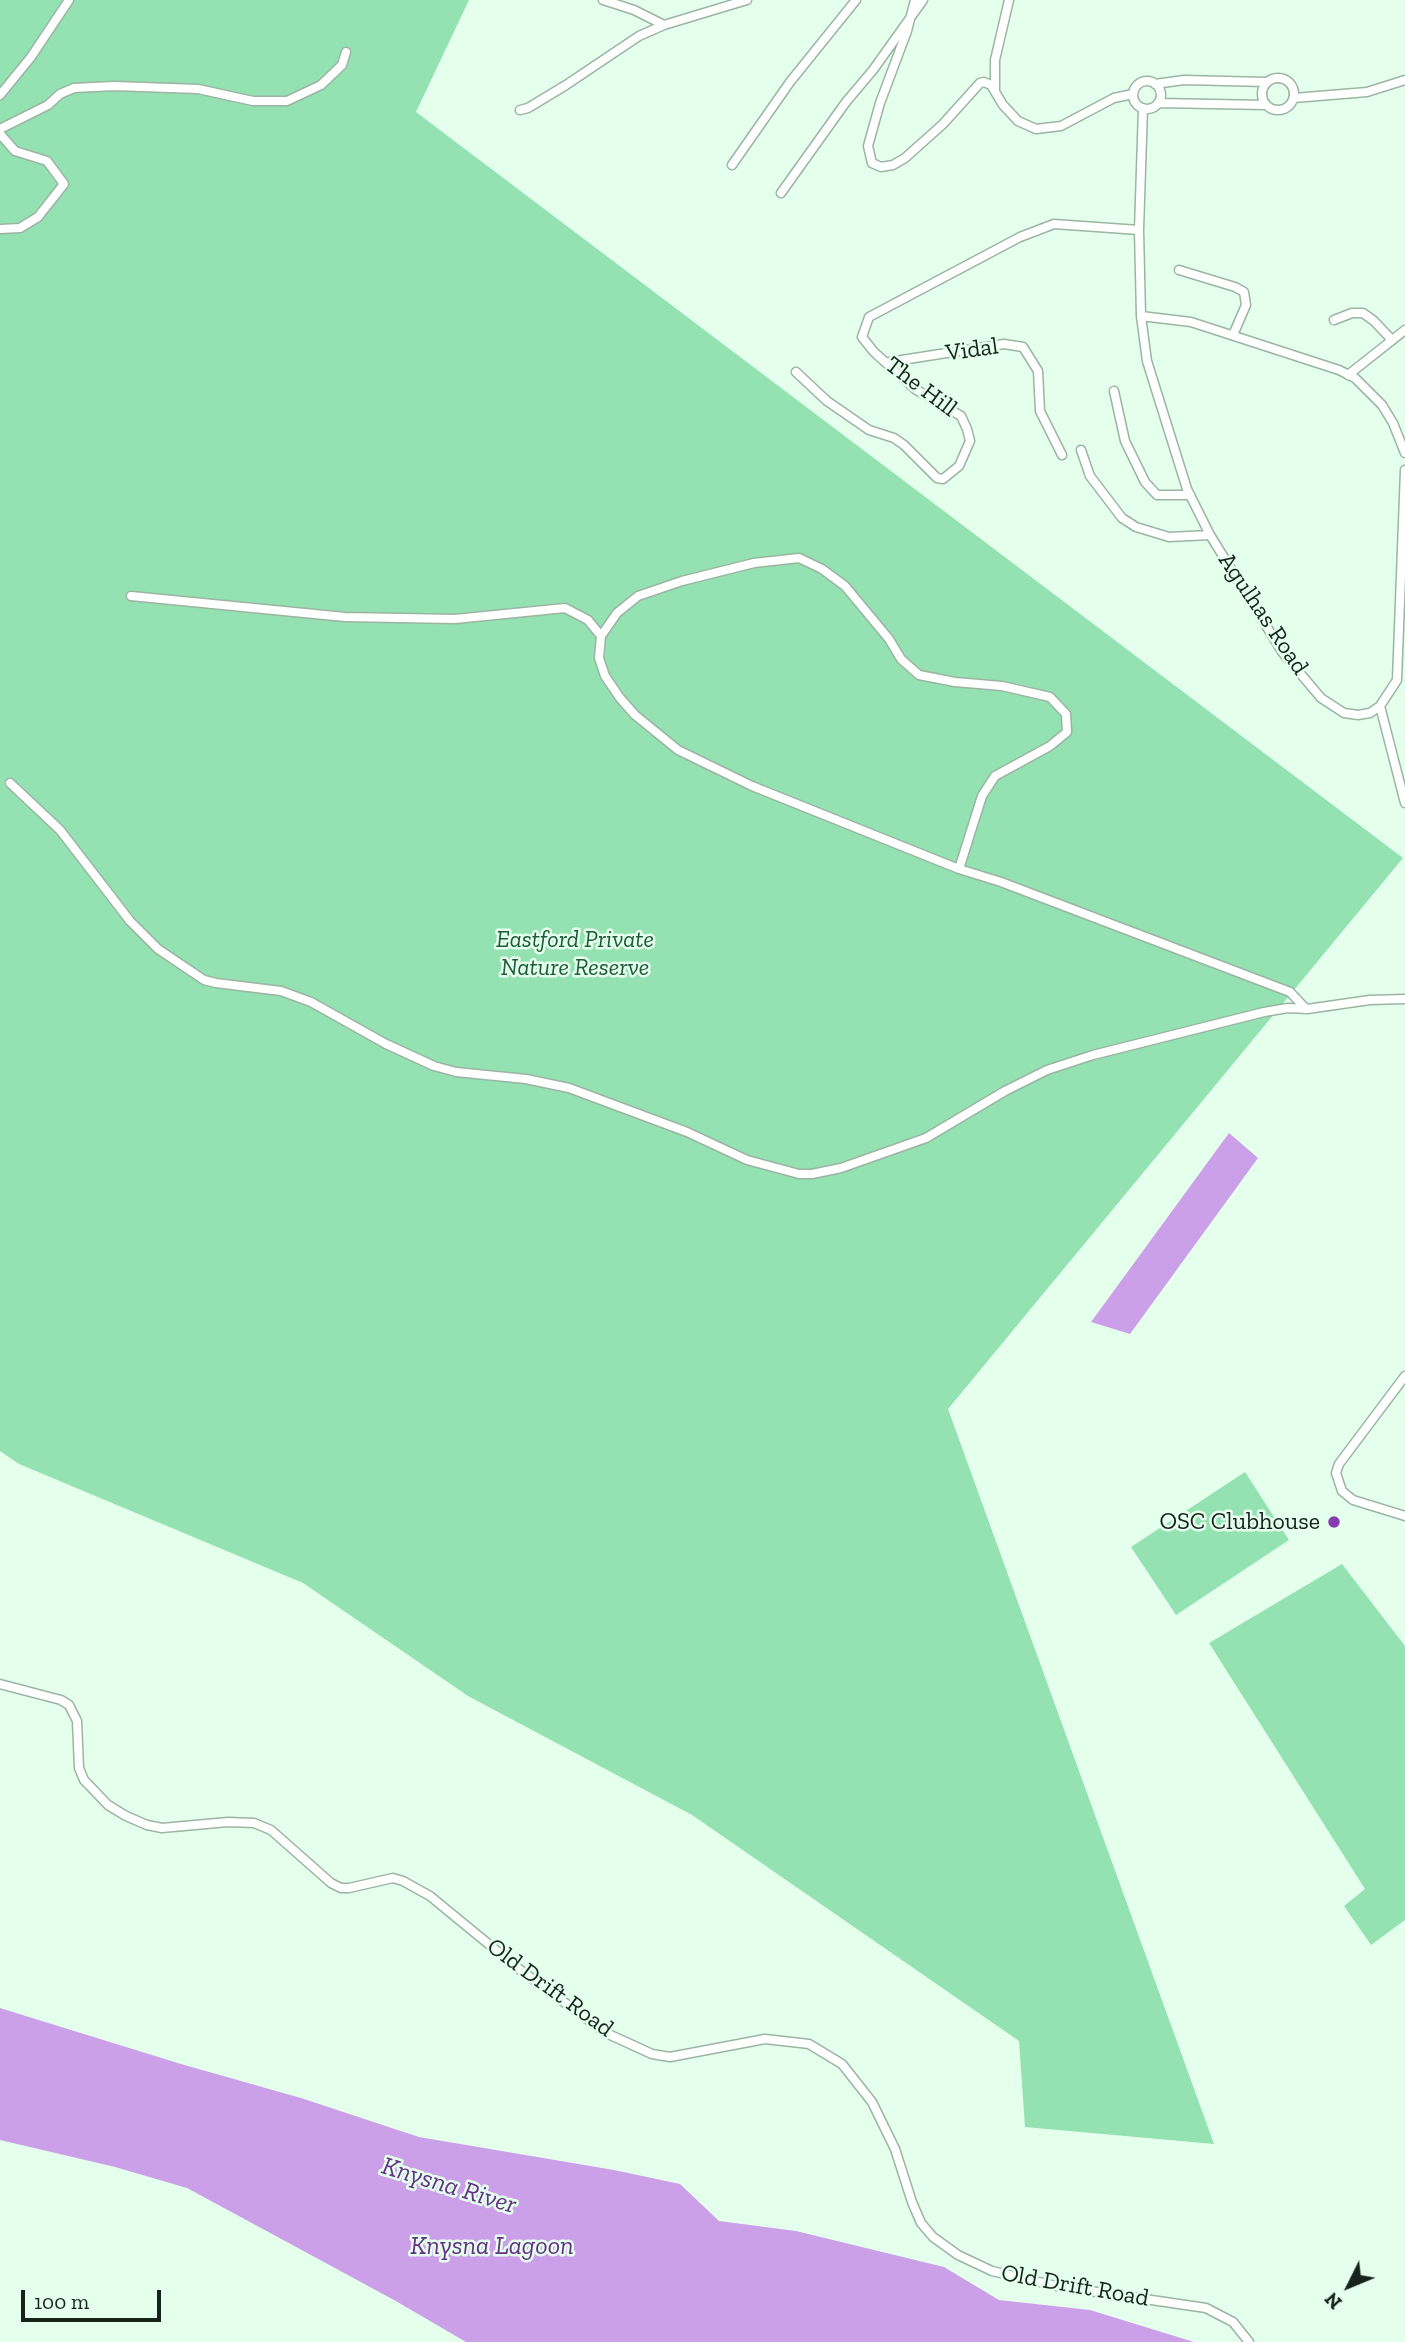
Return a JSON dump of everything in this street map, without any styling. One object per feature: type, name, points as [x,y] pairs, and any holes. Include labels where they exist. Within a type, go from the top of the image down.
[{"type":"street","points":[[0,95],[31,57],[69,0]]},
{"type":"street","points":[[603,0],[634,10],[664,25]]},
{"type":"street","points":[[520,110],[566,85],[639,36],[664,25],[747,0]]},
{"type":"street","points":[[732,165],[790,82],[856,0]]},
{"type":"street","points":[[915,0],[907,32],[880,103],[868,146],[872,163],[881,167],[893,166],[905,158],[943,124],[980,83],[984,82],[995,91],[1003,105],[1018,121],[1036,128],[1049,129],[1061,126],[1114,98],[1133,94]]},
{"type":"street","points":[[780,193],[923,0]]},
{"type":"street","points":[[995,91],[995,60],[1009,0]]},
{"type":"street","points":[[0,129],[48,105],[60,94],[74,89],[114,86],[198,89],[253,102],[287,101],[321,85],[342,65],[346,52]]},
{"type":"street","points":[[1266,82],[1141,82],[1133,94],[1134,101],[1143,108],[1151,108],[1158,103],[1266,105],[1282,110],[1294,99],[1293,86],[1284,78],[1271,78],[1262,89],[1266,105]]},
{"type":"street","points":[[1294,99],[1367,92],[1405,80]]},
{"type":"street","points":[[1155,84],[1160,91],[1158,103]]},
{"type":"street","name":"Agulhas Road","points":[[1143,108],[1139,229],[1142,316],[1147,361],[1190,495],[1210,535],[1283,653],[1321,698],[1343,713],[1370,713],[1380,706]]},
{"type":"street","points":[[0,134],[15,150],[47,161],[64,184],[38,217],[20,228],[0,229]]},
{"type":"street","name":"The Hill","points":[[796,372],[827,401],[869,430],[894,438],[937,478],[943,479],[959,466],[970,441],[967,429],[961,416],[915,389],[874,352],[862,337],[869,317],[1020,237],[1054,224],[1139,229]]},
{"type":"street","points":[[1179,271],[1244,292],[1246,305],[1233,335]]},
{"type":"street","points":[[1334,320],[1352,313],[1363,313],[1392,340]]},
{"type":"street","points":[[1142,316],[1191,322],[1348,375],[1382,405],[1394,423],[1405,453]]},
{"type":"street","points":[[1348,375],[1405,330]]},
{"type":"street","name":"Vidal","points":[[888,362],[1004,344],[1023,348],[1038,371],[1040,411],[1062,455]]},
{"type":"street","points":[[1114,391],[1125,441],[1145,482],[1157,495],[1190,495]]},
{"type":"street","points":[[1082,450],[1090,476],[1122,518],[1136,527],[1169,537],[1210,535]]},
{"type":"street","points":[[1405,470],[1403,636],[1397,680],[1380,706],[1405,803]]},
{"type":"street","points":[[959,869],[982,796],[995,776],[1040,752],[1067,732],[1066,714],[1050,697],[1002,686],[955,682],[919,675],[901,659],[845,586],[822,569],[799,558],[754,563],[682,581],[638,596],[617,613],[601,636],[599,658],[605,676],[635,715],[678,750],[752,786],[959,869],[1001,882],[1290,992],[1307,1009]]},
{"type":"street","points":[[131,597],[345,617],[454,619],[565,608],[587,620],[601,636]]},
{"type":"street","points":[[10,783],[60,830],[130,921],[159,949],[204,980],[216,984],[281,991],[311,1002],[386,1044],[434,1066],[456,1072],[526,1079],[569,1087],[687,1132],[747,1160],[799,1174],[841,1168],[926,1138],[1005,1091],[1047,1070],[1093,1055],[1264,1012],[1370,1000],[1405,999]]},
{"type":"street","points":[[1405,1376],[1339,1464],[1336,1473],[1342,1491],[1353,1500],[1405,1516]]},
{"type":"street","name":"Old Drift Road","points":[[0,1684],[69,1704],[77,1721],[79,1768],[84,1780],[108,1805],[126,1816],[162,1828],[228,1822],[254,1823],[271,1830],[331,1883],[341,1888],[393,1878],[403,1881],[430,1896],[519,1969],[606,2033],[652,2054],[670,2057],[765,2039],[809,2043],[842,2064],[872,2102],[895,2149],[921,2223],[933,2237],[958,2255],[992,2271],[1056,2286],[1206,2308],[1233,2322],[1249,2342]]},
{"type":"green space","name":"Eastford Private Nature Reserve","points":[[0,0],[469,0],[416,112],[1403,858],[948,1409],[1214,2144],[1025,2127],[1019,2041],[692,1815],[468,1696],[303,1583],[19,1464],[0,1451]]},
{"type":"green space","points":[[1245,1472],[1289,1540],[1176,1615],[1131,1547]]},
{"type":"green space","points":[[1342,1564],[1405,1646],[1405,1920],[1371,1945],[1344,1906],[1365,1889],[1209,1643]]},
{"type":"water","points":[[1229,1133],[1258,1158],[1130,1334],[1091,1322]]},
{"type":"water","name":"Knysna Lagoon","points":[[0,2008],[301,2098],[419,2137],[680,2184],[719,2221],[796,2231],[944,2267],[999,2300],[1090,2310],[1194,2342],[466,2342],[187,2188],[115,2167],[0,2140]]},
{"type":"place","name":"OSC Clubhouse","points":[[1334,1522]]},
{"type":"water label","name":"Knysna River","points":[[449,2186]]}]
